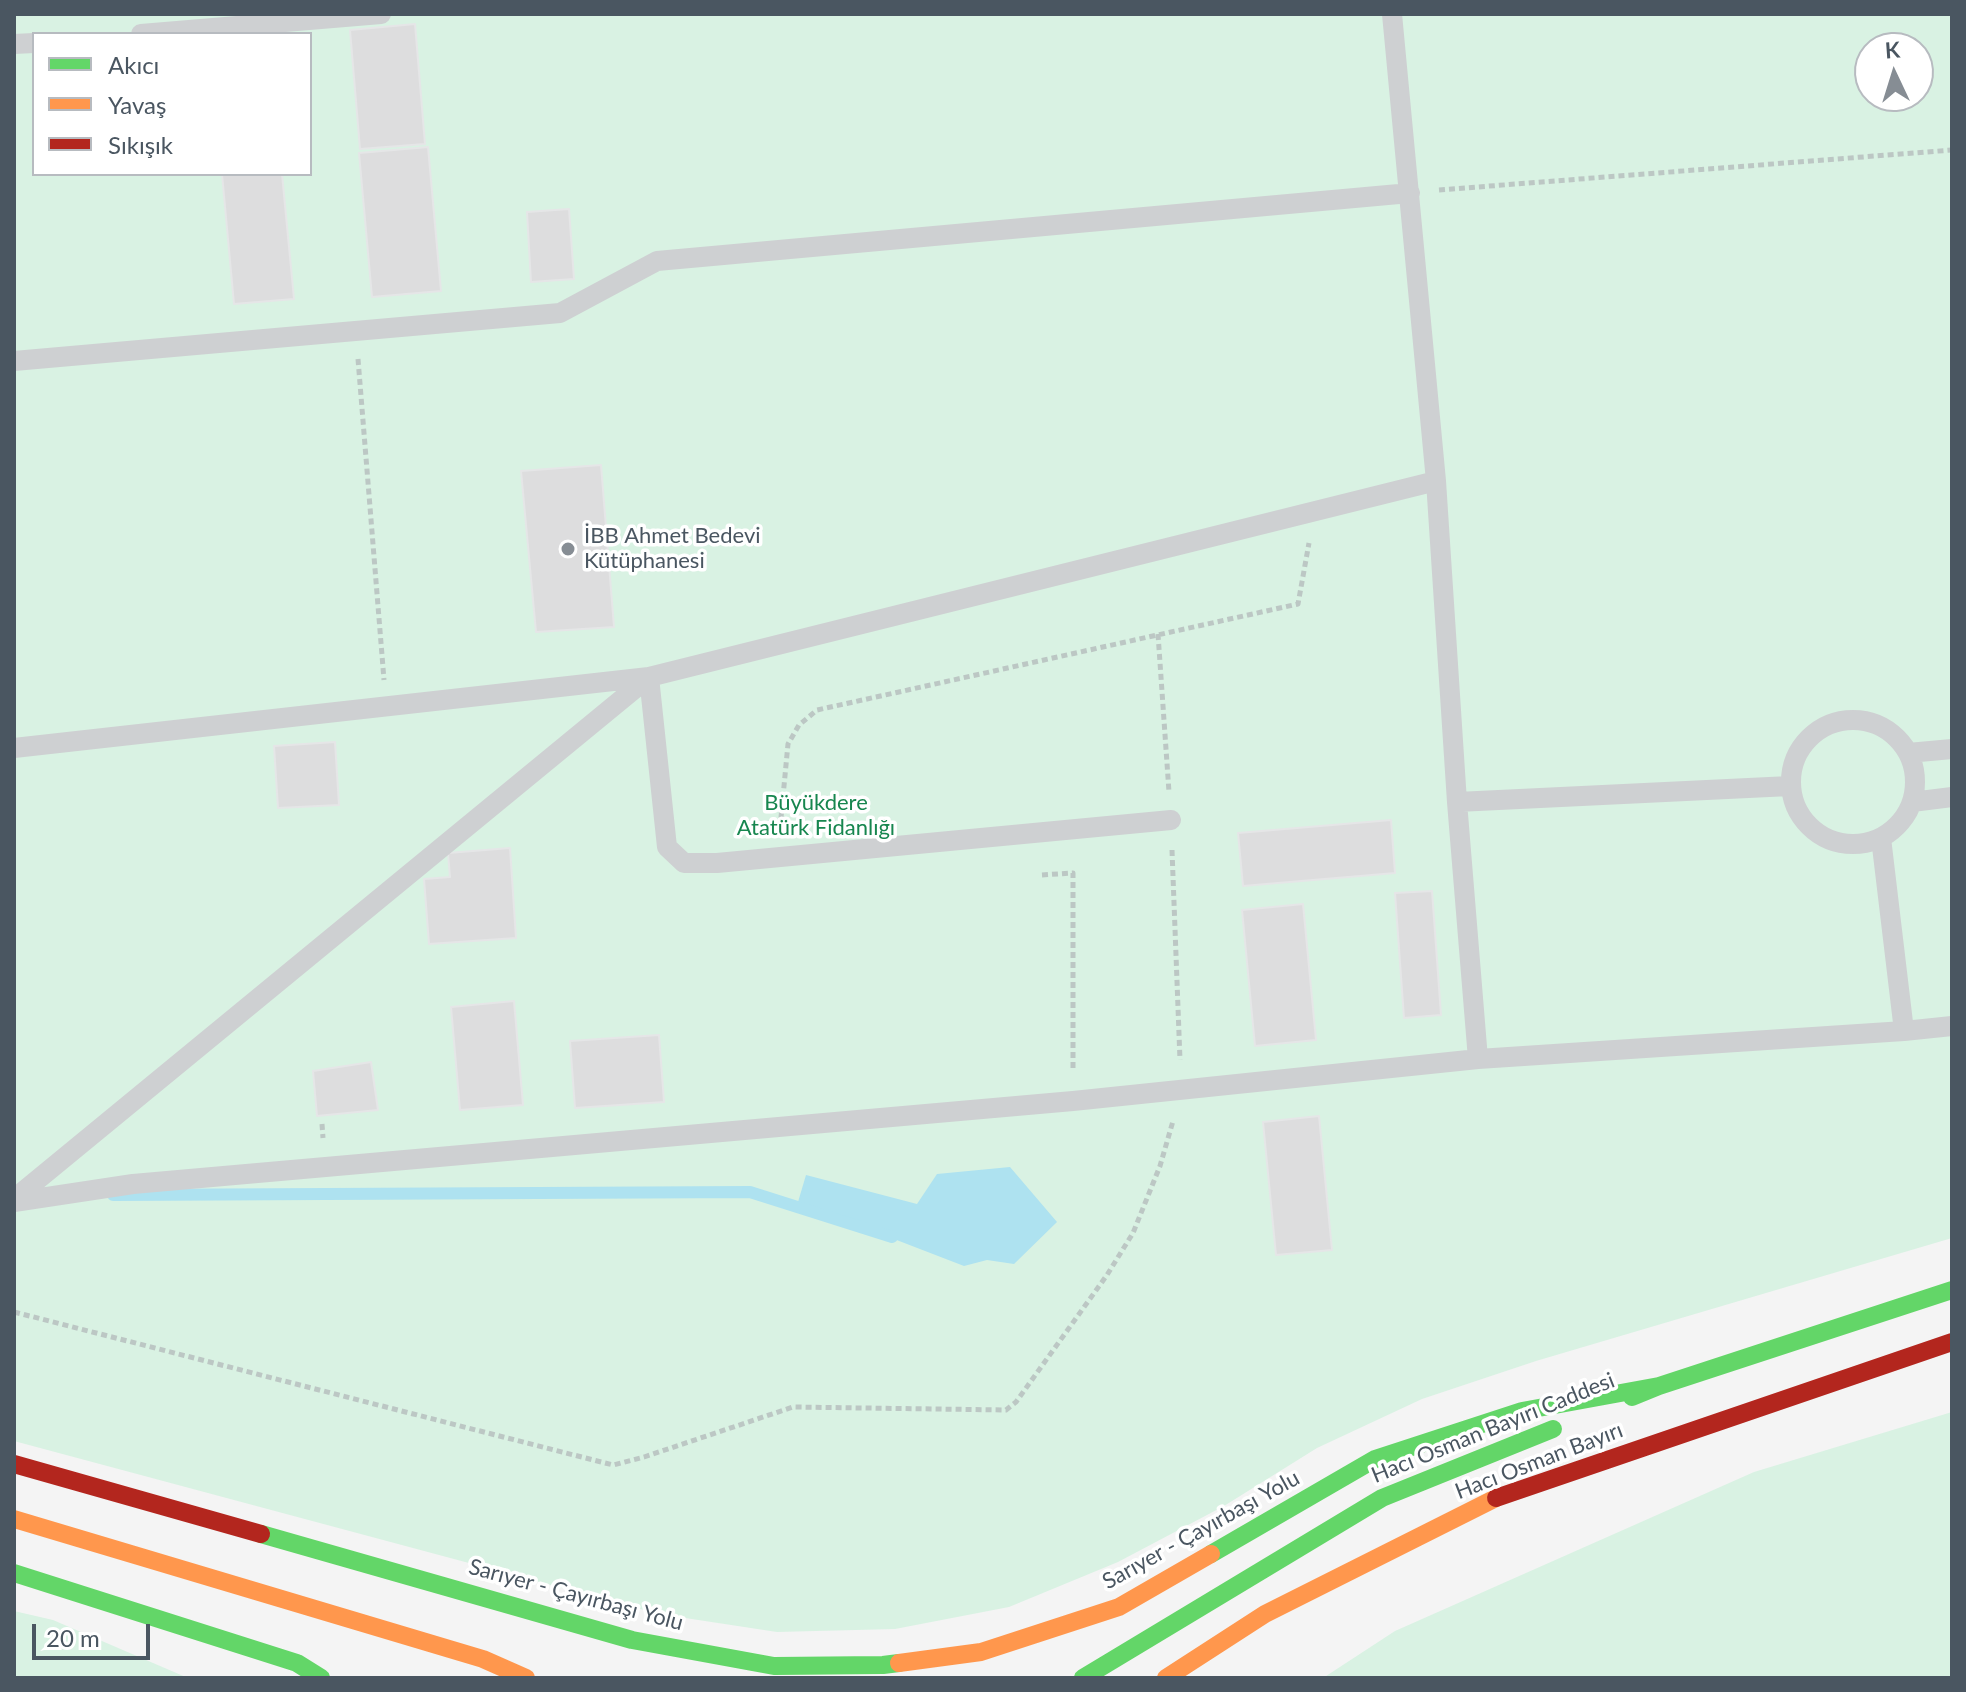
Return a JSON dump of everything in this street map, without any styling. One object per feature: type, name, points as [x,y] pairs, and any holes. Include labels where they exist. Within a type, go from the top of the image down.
[{"type":"main road","name":"Hacı Osman Bayırı Caddesi","points":[[1083,1678],[1382,1498],[1659,1386],[1952,1290]]},
{"type":"main road","name":"Hacı Osman Bayırı","points":[[1166,1678],[1265,1614],[1491,1500],[1952,1342]]},
{"type":"main road","name":"Sarıyer - Çayırbaşı Yolu","points":[[14,1464],[632,1640],[774,1666],[883,1665],[981,1652],[1119,1607],[1375,1459],[1522,1411],[1659,1386]]},
{"type":"main road","points":[[14,1519],[483,1659],[526,1678]]},
{"type":"main road","points":[[14,1573],[297,1663],[321,1678]]},
{"type":"lane","points":[[165,32],[381,14]]},
{"type":"lane","points":[[1392,14],[1436,481],[1478,1059]]},
{"type":"lane","points":[[14,361],[560,313],[657,261],[1410,193]]},
{"type":"lane","points":[[14,748],[649,677],[1436,481]]},
{"type":"lane","points":[[649,677],[667,847],[684,863],[777,858],[1171,820]]},
{"type":"lane","points":[[14,1200],[649,677]]},
{"type":"lane","points":[[1847,720],[1871,722],[1893,734],[1908,753],[1915,777],[1912,802],[1900,823],[1881,838],[1857,845],[1833,841],[1811,829],[1796,810],[1790,786],[1793,763],[1805,741],[1824,727],[1847,720]]},
{"type":"lane","points":[[1908,753],[1952,749]]},
{"type":"lane","points":[[1457,802],[1790,786]]},
{"type":"lane","points":[[1912,802],[1952,797]]},
{"type":"lane","points":[[1881,838],[1904,1031]]},
{"type":"lane","points":[[14,1200],[133,1184],[1181,1091],[1478,1059],[1952,1026]]},
{"type":"path","points":[[1410,193],[1952,150]]},
{"type":"path","points":[[356,330],[386,707]]},
{"type":"path","points":[[777,858],[788,744],[799,725],[817,710],[1298,604],[1315,510]]},
{"type":"path","points":[[14,1312],[613,1465],[793,1407],[1006,1410],[1016,1402],[1133,1233],[1160,1166],[1181,1091],[1171,820],[1158,634]]},
{"type":"path","points":[[1042,875],[1073,873],[1073,1101]]},
{"type":"green space","name":"Büyükdere Atatürk Fidanlığı","points":[[14,14],[1952,14],[1952,1238],[1536,1361],[1422,1399],[1317,1448],[1224,1506],[1118,1562],[1009,1607],[895,1629],[777,1632],[659,1614],[14,1441]]},
{"type":"green space","points":[[1952,1412],[1952,1678],[1323,1678],[1395,1631],[1754,1472]]},
{"type":"green space","points":[[14,1611],[53,1620],[188,1678],[14,1678]]},
{"type":"water","points":[[1010,1167],[1057,1222],[1014,1264],[987,1260],[964,1266],[798,1202],[806,1175],[917,1204],[937,1174]]},
{"type":"building","points":[[415,24],[425,144],[360,149],[350,30]]},
{"type":"building","points":[[428,147],[441,291],[372,297],[359,153]]},
{"type":"building","points":[[222,176],[282,176],[294,299],[234,304]]},
{"type":"building","points":[[569,209],[574,279],[531,282],[527,212]]},
{"type":"building","name":"İBB Ahmet Bedevi Kütüphanesi","points":[[601,465],[614,627],[536,632],[521,471]]},
{"type":"building","points":[[335,742],[339,805],[278,808],[274,746]]},
{"type":"building","points":[[1391,820],[1395,873],[1243,886],[1238,833]]},
{"type":"building","points":[[510,848],[516,938],[429,944],[424,879],[450,877],[448,853]]},
{"type":"building","points":[[1432,891],[1441,1015],[1404,1018],[1395,893]]},
{"type":"building","points":[[1303,904],[1316,1040],[1255,1046],[1242,910]]},
{"type":"building","points":[[514,1001],[523,1105],[460,1110],[451,1007]]},
{"type":"building","points":[[659,1035],[664,1102],[575,1108],[570,1041]]},
{"type":"building","points":[[371,1062],[378,1110],[317,1116],[313,1071]]},
{"type":"building","points":[[1319,1116],[1332,1250],[1276,1255],[1263,1122]]},
{"type":"waterway","points":[[113,1195],[750,1192],[892,1237]]},
{"type":"traffic: fast","points":[[1632,1397],[1952,1290]]},
{"type":"traffic: fast","points":[[1211,1554],[1375,1459],[1522,1411],[1659,1386]]},
{"type":"traffic: fast","points":[[1083,1678],[1382,1498],[1553,1429]]},
{"type":"traffic: fast","points":[[261,1534],[632,1640],[774,1666],[899,1663]]},
{"type":"traffic: fast","points":[[14,1573],[297,1663],[321,1678]]},
{"type":"traffic: slow","points":[[1166,1678],[1265,1614],[1496,1498]]},
{"type":"traffic: slow","points":[[14,1519],[483,1659],[526,1678]]},
{"type":"traffic: slow","points":[[899,1663],[981,1652],[1119,1607],[1211,1554]]},
{"type":"traffic: jam","points":[[1496,1498],[1952,1342]]},
{"type":"traffic: jam","points":[[14,1464],[261,1534]]},
{"type":"place","name":"İBB Ahmet Bedevi Kütüphanesi","points":[[568,549]]}]
